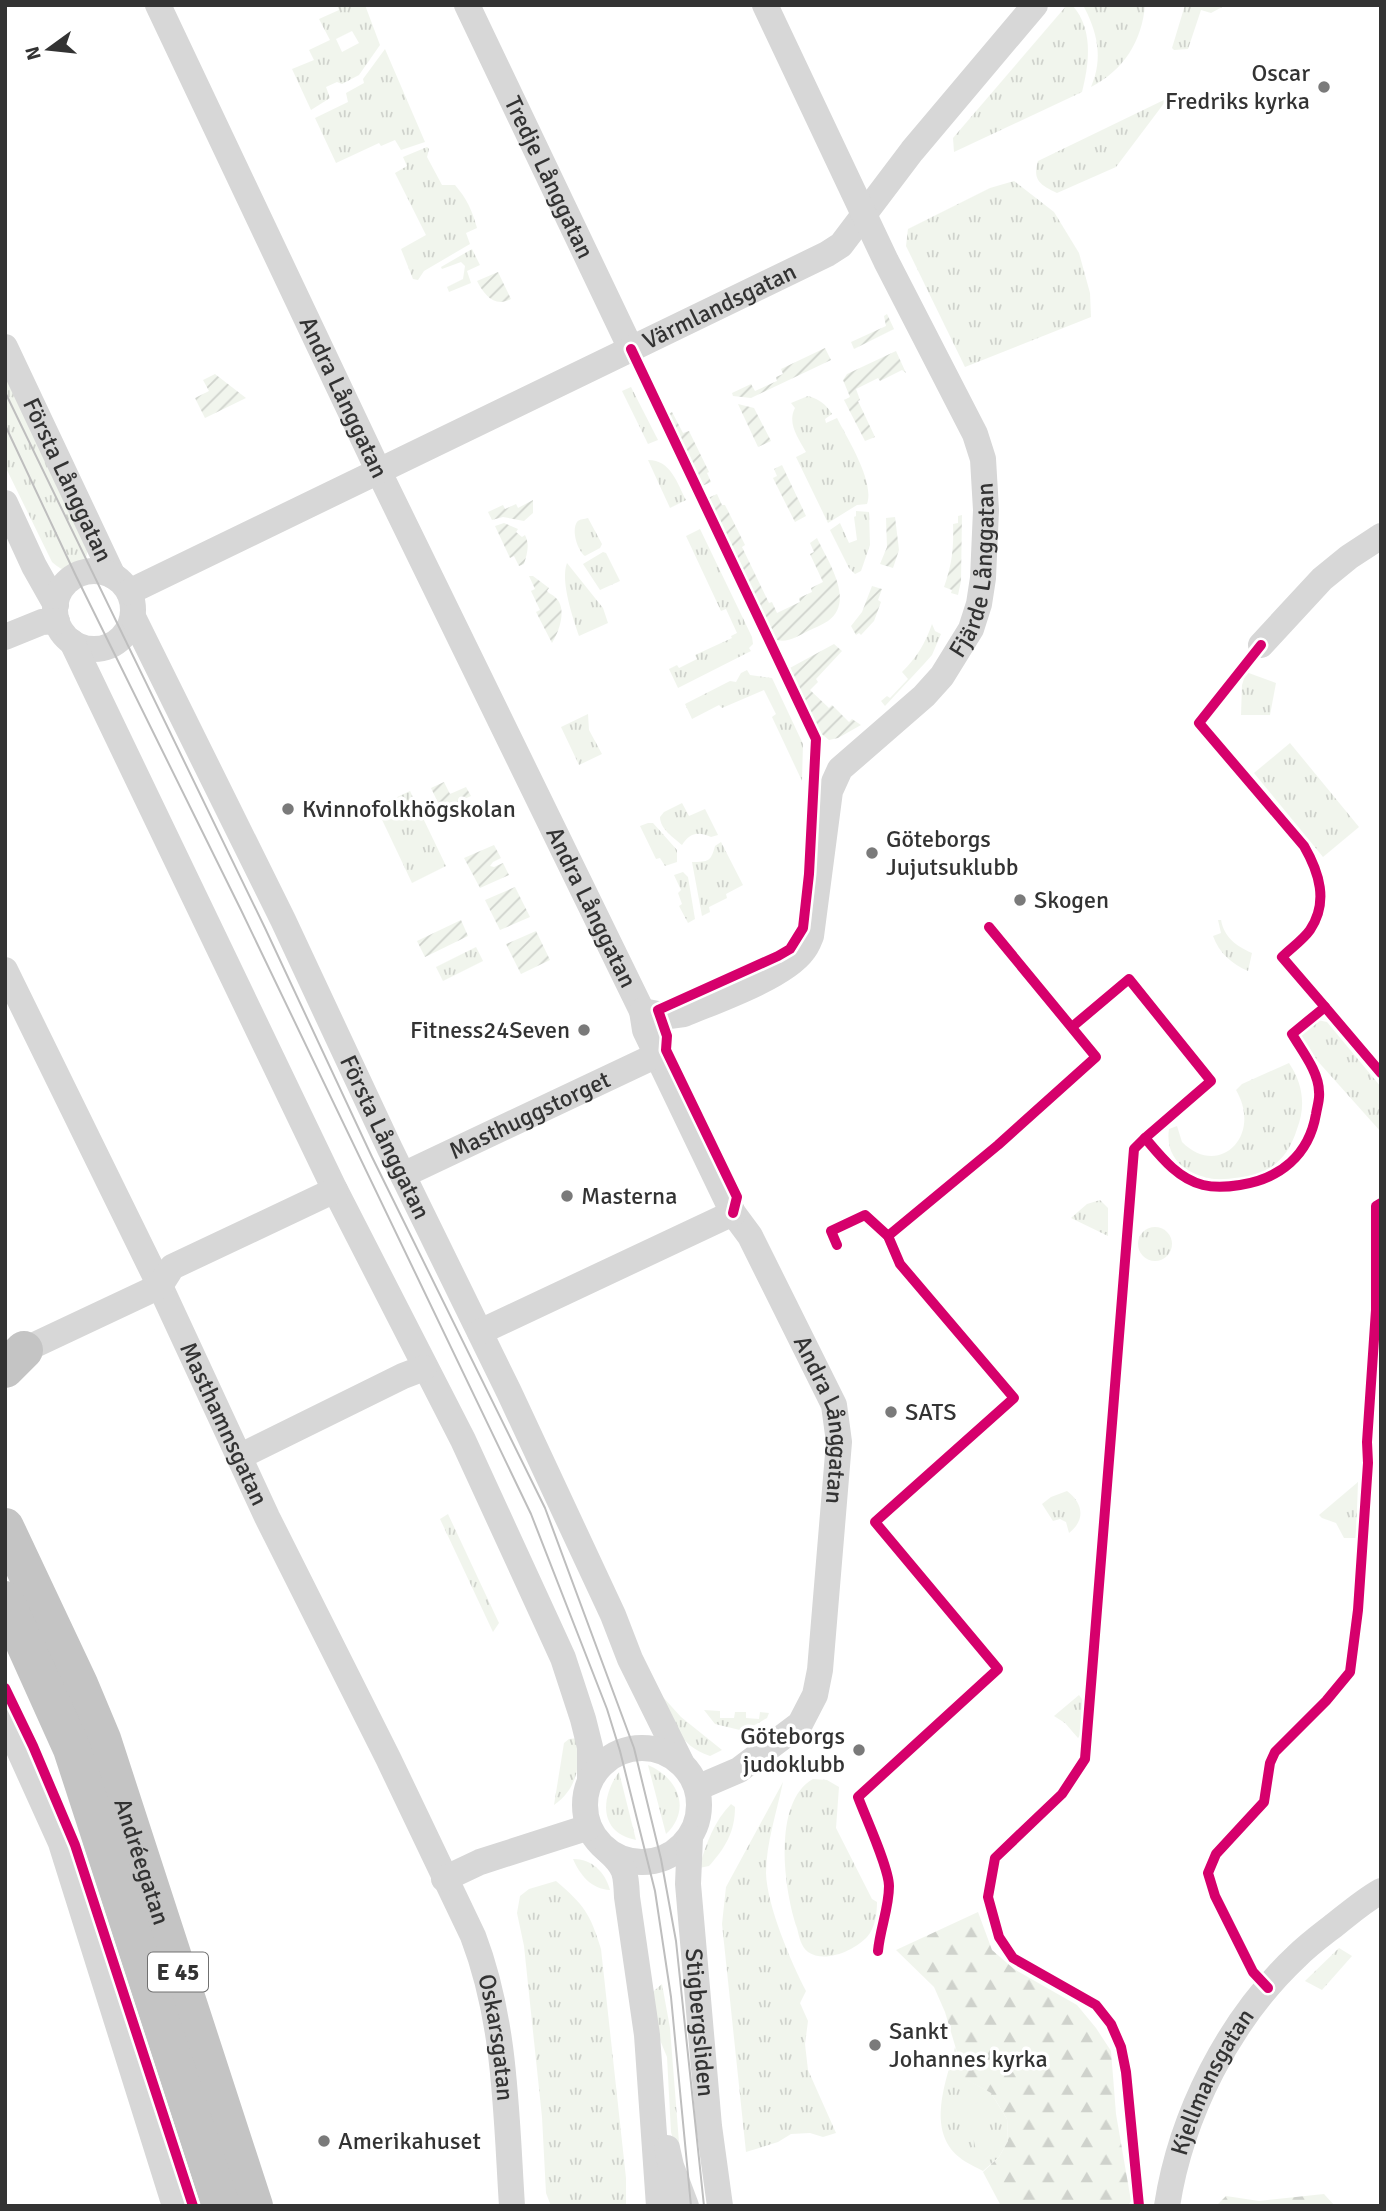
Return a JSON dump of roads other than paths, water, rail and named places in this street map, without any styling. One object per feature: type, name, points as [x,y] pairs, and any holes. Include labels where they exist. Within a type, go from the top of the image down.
[{"type":"highway","name":"Andréegatan","points":[[5,1527],[102,1739],[254,2206]]},
{"type":"highway","name":"Andréegatan","points":[[5,1600],[72,1749],[221,2206]]},
{"type":"street","name":"Andra Långgatan","points":[[158,5],[379,472],[642,1010],[645,1030],[733,1213],[750,1236],[834,1405],[839,1442],[816,1695],[800,1724],[739,1770],[697,1788]]},
{"type":"street","name":"Tredje Långgatan","points":[[467,5],[631,349]]},
{"type":"street","name":"Fjärde Långgatan","points":[[642,1010],[669,1016],[684,1014],[772,974],[789,965],[803,952],[811,936],[834,779],[840,769],[903,715],[942,676],[971,629],[983,578],[985,477],[979,447],[864,215],[765,5]]},
{"type":"street","name":"Värmlandsgatan","points":[[125,595],[841,245],[912,151],[1035,5]]},
{"type":"street","name":"Första Långgatan","points":[[5,346],[480,1332],[681,1762]]},
{"type":"street","points":[[5,503],[335,1190],[463,1440],[563,1658],[583,1719],[590,1747],[590,1780],[585,1795],[589,1827],[480,1862],[444,1879]]},
{"type":"street","points":[[1261,645],[1322,579],[1381,536]]},
{"type":"street","name":"Första Långgatan","points":[[62,622],[62,588],[76,576],[93,571],[125,595]]},
{"type":"street","points":[[5,636],[42,622],[62,622],[90,649],[110,646],[128,631],[125,595]]},
{"type":"street","name":"Masthamnsgatan","points":[[5,970],[160,1286],[239,1457],[388,1758],[444,1879]]},
{"type":"street","name":"Masthuggstorget","points":[[403,1175],[657,1055]]},
{"type":"street","points":[[12,1357],[160,1286],[172,1267],[335,1190]]},
{"type":"street","points":[[480,1332],[733,1213]]},
{"type":"street","points":[[239,1457],[424,1368]]},
{"type":"street","points":[[5,1719],[61,1843],[175,2206]]},
{"type":"street","points":[[590,1780],[608,1758],[634,1748],[659,1750],[681,1762],[691,1774],[697,1788]]},
{"type":"street","name":"Stigbergsliden","points":[[697,1788],[699,1813],[690,1837],[688,1884],[709,2126],[720,2206]]},
{"type":"street","name":"Stigbergsliden","points":[[589,1827],[597,1840],[622,1864],[626,1876],[647,2035],[659,2206]]},
{"type":"street","points":[[608,1851],[628,1860],[648,1862],[661,1859],[677,1850],[690,1837]]},
{"type":"street","name":"Oskarsgatan","points":[[444,1879],[483,1962],[498,2024],[504,2070],[512,2206]]},
{"type":"street","name":"Kjellmansgatan","points":[[1167,2206],[1188,2128],[1216,2061],[1250,2011],[1295,1958],[1353,1909],[1381,1891]]},
{"type":"street","name":"Stigbergsliden","points":[[647,2035],[662,2079],[666,2139],[671,2165],[686,2206]]},
{"type":"tram line","points":[[5,392],[265,928],[372,1157],[545,1508],[634,1748],[661,1859],[676,1941],[704,2206]]},
{"type":"tram line","points":[[5,425],[531,1514],[607,1709],[655,1891],[671,1997],[691,2206]]},
{"type":"place","name":"Oscar Fredriks kyrka","points":[[1324,87]]},
{"type":"place","name":"Kvinnofolkhögskolan","points":[[288,809]]},
{"type":"place","name":"Göteborgs Jujutsuklubb","points":[[872,853]]},
{"type":"place","name":"Skogen","points":[[1020,900]]},
{"type":"place","name":"Fitness24Seven","points":[[584,1030]]},
{"type":"place","name":"Masterna","points":[[567,1196]]},
{"type":"place","name":"SATS","points":[[891,1412]]},
{"type":"place","name":"Göteborgs judoklubb","points":[[859,1750]]},
{"type":"place","name":"Sankt Johannes kyrka","points":[[875,2045]]},
{"type":"place","name":"Amerikahuset","points":[[324,2141]]}]
